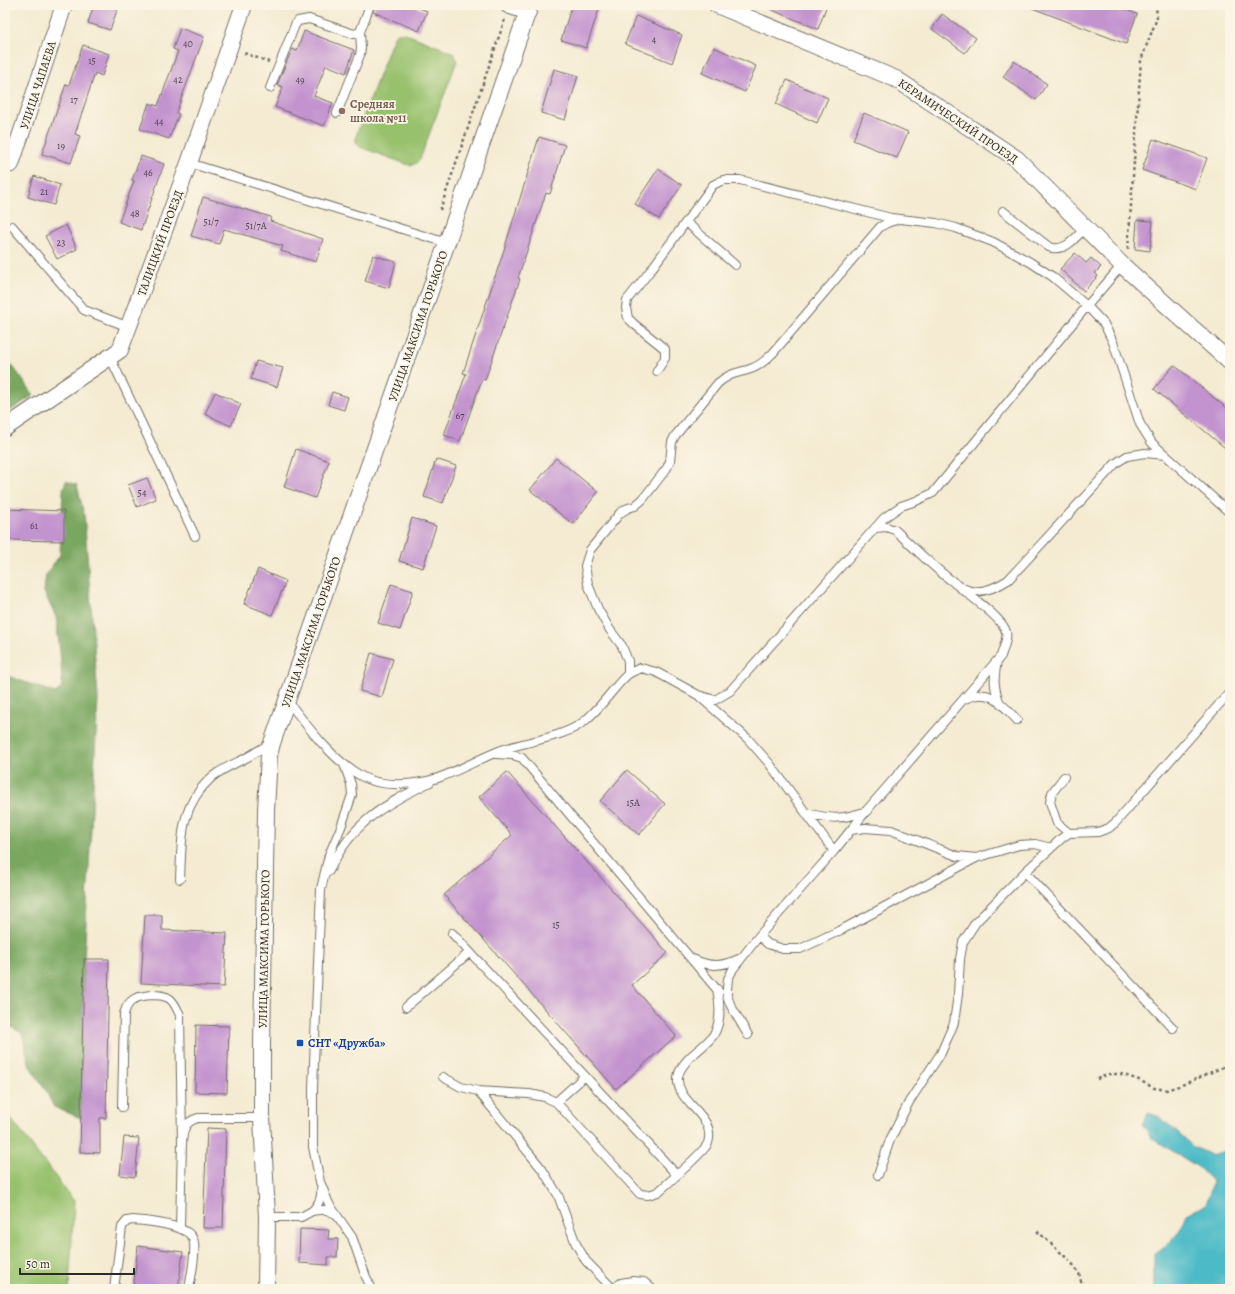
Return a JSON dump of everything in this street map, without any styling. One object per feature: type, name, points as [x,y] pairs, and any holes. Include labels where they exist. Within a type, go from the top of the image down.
[{"type":"street","name":"УЛИЦА ЧАПАЕВА","points":[[8,165],[64,5]]},
{"type":"street","name":"ТАЛИЦКИЙ ПРОЕЗД","points":[[6,426],[120,350],[189,163],[244,5]]},
{"type":"street","points":[[509,5],[529,8]]},
{"type":"street","name":"КЕРАМИЧЕСКИЙ ПРОЕЗД","points":[[717,5],[896,79],[1017,159],[1121,264],[1230,362]]},
{"type":"street","name":"УЛИЦА МАКСИМА ГОРЬКОГО","points":[[266,1289],[267,1217],[262,1118],[262,1045],[266,810],[269,755],[529,8]]},
{"type":"lane","points":[[337,113],[360,55],[360,32],[370,5]]},
{"type":"lane","points":[[270,88],[295,25],[298,21],[308,19],[350,34],[360,32]]},
{"type":"lane","points":[[189,163],[447,243]]},
{"type":"lane","points":[[657,371],[665,358],[665,349],[628,318],[626,308],[627,300],[650,272],[713,184],[723,180],[748,182],[890,218],[936,223],[956,228],[993,242],[1030,262],[1052,277],[1087,306],[1104,324],[1113,342],[1140,424],[1152,443],[1230,514]]},
{"type":"lane","points":[[1003,210],[1049,247],[1055,249],[1062,248],[1067,245],[1085,228]]},
{"type":"lane","points":[[628,674],[628,661],[622,646],[610,630],[598,609],[588,584],[585,566],[590,550],[620,513],[635,506],[644,499],[667,468],[670,461],[674,436],[718,383],[734,373],[761,364],[773,353],[880,227],[887,223],[903,219]]},
{"type":"lane","points":[[686,222],[736,265]]},
{"type":"lane","points":[[12,226],[84,310],[129,327]]},
{"type":"lane","points":[[321,889],[336,855],[347,839],[376,811],[438,778],[492,754],[566,732],[581,724],[628,674],[641,668],[656,672],[698,695],[715,700],[730,690],[884,518],[901,506],[933,493],[1121,264]]},
{"type":"lane","points":[[110,357],[195,536]]},
{"type":"lane","points":[[954,583],[969,591],[986,590],[998,586],[1008,580],[1116,463],[1127,456],[1145,453],[1165,455]]},
{"type":"lane","points":[[748,1035],[731,1006],[727,996],[728,979],[733,969],[759,936],[834,851],[867,810],[997,661],[1001,656],[1006,641],[1006,631],[1002,622],[954,583],[895,530],[886,527],[875,528]]},
{"type":"lane","points":[[997,661],[994,677],[994,688],[999,701]]},
{"type":"lane","points":[[878,1175],[896,1127],[909,1102],[941,1053],[954,1022],[958,994],[960,959],[964,942],[976,922],[1025,872],[1069,833],[1098,832],[1109,828],[1230,692]]},
{"type":"lane","points":[[698,695],[748,739],[769,763],[834,851]]},
{"type":"lane","points":[[961,701],[972,695],[989,695],[999,701],[1017,720]]},
{"type":"lane","points":[[287,700],[314,734],[344,764],[362,777],[394,784],[411,783],[438,778]]},
{"type":"lane","points":[[180,879],[182,830],[188,810],[195,797],[213,777],[272,743]]},
{"type":"lane","points":[[492,754],[513,755],[522,758],[731,1006]]},
{"type":"lane","points":[[267,1217],[301,1217],[312,1211],[321,1198],[320,1182],[313,1147],[313,1088],[321,889],[329,855],[352,795],[351,784],[344,764]]},
{"type":"lane","points":[[1064,777],[1052,794],[1050,802],[1057,823],[1069,833]]},
{"type":"lane","points":[[806,813],[836,819],[850,817],[867,810]]},
{"type":"lane","points":[[851,830],[865,828],[891,830],[957,856],[976,858]]},
{"type":"lane","points":[[759,936],[768,944],[784,949],[800,949],[850,926],[976,858],[1018,845],[1034,844],[1051,848]]},
{"type":"lane","points":[[1025,872],[1173,1028]]},
{"type":"lane","points":[[452,933],[677,1175]]},
{"type":"lane","points":[[406,1008],[470,952]]},
{"type":"lane","points":[[690,957],[707,965],[727,965],[742,958]]},
{"type":"lane","points":[[444,1077],[461,1087],[478,1091],[529,1094],[545,1097],[556,1102],[640,1194],[648,1195],[658,1192],[707,1146],[710,1133],[706,1122],[680,1090],[678,1078],[682,1065],[714,1034],[720,1004],[717,989]]},
{"type":"lane","points":[[122,1107],[124,1014],[126,1006],[134,999],[142,996],[161,995],[169,998],[176,1004],[180,1015],[182,1143],[180,1228]]},
{"type":"lane","points":[[556,1102],[585,1076]]},
{"type":"lane","points":[[478,1091],[542,1169],[558,1195],[576,1244],[586,1261],[613,1289],[621,1283],[633,1281],[644,1282],[652,1289]]},
{"type":"lane","points":[[182,1143],[183,1131],[191,1120],[198,1118],[262,1118]]},
{"type":"lane","points":[[320,1182],[329,1204],[352,1236],[366,1277],[372,1289]]},
{"type":"lane","points":[[312,1211],[327,1210],[335,1213],[340,1218]]},
{"type":"lane","points":[[114,1289],[122,1228],[127,1221],[133,1220],[180,1228],[191,1235],[194,1240],[194,1247],[189,1289]]},
{"type":"path","points":[[438,215],[509,5]]},
{"type":"path","points":[[1121,264],[1127,255],[1141,60],[1157,18],[1156,5]]},
{"type":"path","points":[[229,48],[279,65]]},
{"type":"path","points":[[1097,1079],[1109,1074],[1121,1074],[1139,1080],[1154,1088],[1166,1090],[1182,1085],[1230,1064]]},
{"type":"path","points":[[1037,1232],[1071,1262],[1078,1273],[1083,1289]]},
{"type":"green space","points":[[398,33],[404,33],[454,53],[457,61],[419,161],[415,164],[409,165],[360,147],[356,142],[356,136],[394,36]]},
{"type":"green space","points":[[5,356],[34,395],[5,414]]},
{"type":"green space","points":[[66,481],[77,485],[84,514],[98,698],[84,959],[81,1118],[54,1107],[44,1087],[30,1067],[22,1033],[8,1025],[5,1026],[5,675],[55,693],[62,688],[61,661],[56,617],[44,592],[46,574],[60,555],[63,490]]},
{"type":"green space","points":[[5,1111],[74,1201],[69,1289],[5,1289]]},
{"type":"water","points":[[1148,1113],[1160,1117],[1192,1146],[1212,1156],[1230,1149],[1230,1289],[1154,1289],[1154,1253],[1175,1237],[1187,1214],[1206,1205],[1213,1182],[1198,1167],[1152,1138],[1143,1125]]},
{"type":"building","points":[[94,5],[119,5],[110,30],[88,23]]},
{"type":"building","points":[[375,5],[412,5],[427,11],[419,31],[373,12]]},
{"type":"building","points":[[572,5],[585,5],[599,9],[586,48],[561,40]]},
{"type":"building","points":[[760,5],[827,5],[818,29]]},
{"type":"building","points":[[1027,5],[1115,5],[1137,14],[1126,44]]},
{"type":"building","points":[[942,14],[976,38],[965,53],[932,29]]},
{"type":"building","points":[[636,16],[682,35],[672,63],[625,44]]},
{"type":"building","points":[[180,28],[204,37],[176,113],[179,114],[169,139],[140,129],[149,103],[158,106],[178,51],[173,49]]},
{"type":"building","points":[[304,31],[354,50],[346,73],[326,65],[314,96],[333,103],[324,126],[275,107],[283,87],[277,85],[292,49],[297,51]]},
{"type":"building","points":[[83,45],[109,54],[102,76],[95,73],[75,134],[80,136],[71,163],[42,154],[66,84],[69,85]]},
{"type":"building","points":[[714,47],[756,66],[745,92],[702,73]]},
{"type":"building","points":[[1014,61],[1047,84],[1036,100],[1003,77]]},
{"type":"building","points":[[554,69],[578,76],[565,120],[541,113]]},
{"type":"building","points":[[787,80],[828,98],[817,123],[776,104]]},
{"type":"building","points":[[864,113],[908,132],[897,158],[853,140]]},
{"type":"building","points":[[539,137],[565,145],[550,194],[546,193],[518,278],[520,279],[485,380],[482,379],[460,441],[444,435],[466,374],[463,373],[503,253]]},
{"type":"building","points":[[1153,139],[1207,158],[1196,189],[1142,170]]},
{"type":"building","points":[[141,156],[164,164],[141,230],[119,222],[134,181],[132,180]]},
{"type":"building","points":[[658,169],[682,185],[659,219],[635,204]]},
{"type":"building","points":[[34,176],[60,185],[54,205],[28,197]]},
{"type":"building","points":[[203,197],[271,217],[270,221],[323,239],[316,262],[281,251],[283,246],[224,229],[219,244],[191,236]]},
{"type":"building","points":[[1137,220],[1153,221],[1150,251],[1135,249]]},
{"type":"building","points":[[66,225],[77,249],[57,259],[45,236]]},
{"type":"building","points":[[1075,253],[1086,263],[1091,258],[1101,267],[1095,273],[1098,276],[1084,291],[1060,269]]},
{"type":"building","points":[[373,255],[396,262],[389,288],[365,281]]},
{"type":"building","points":[[256,361],[283,368],[277,387],[251,379]]},
{"type":"building","points":[[1174,365],[1230,411],[1230,452],[1154,389]]},
{"type":"building","points":[[215,392],[241,404],[231,426],[205,414]]},
{"type":"building","points":[[332,392],[348,397],[344,410],[328,405]]},
{"type":"building","points":[[296,449],[329,461],[315,498],[284,487]]},
{"type":"building","points":[[556,458],[598,492],[573,524],[530,490]]},
{"type":"building","points":[[436,459],[456,466],[443,503],[424,497]]},
{"type":"building","points":[[147,478],[156,499],[137,507],[128,485]]},
{"type":"building","points":[[5,509],[64,511],[64,541],[5,540]]},
{"type":"building","points":[[412,518],[436,526],[423,568],[399,561]]},
{"type":"building","points":[[258,569],[286,581],[272,615],[244,604]]},
{"type":"building","points":[[391,584],[413,591],[400,630],[378,623]]},
{"type":"building","points":[[371,653],[393,659],[382,697],[360,691]]},
{"type":"building","points":[[627,770],[665,804],[639,835],[600,801]]},
{"type":"building","points":[[507,772],[668,953],[632,985],[676,1036],[616,1089],[444,895],[512,835],[479,797]]},
{"type":"building","points":[[145,915],[162,915],[162,930],[227,933],[224,987],[141,983]]},
{"type":"building","points":[[84,959],[109,959],[106,1118],[100,1118],[100,1153],[80,1152]]},
{"type":"building","points":[[196,1025],[229,1026],[227,1093],[195,1092]]},
{"type":"building","points":[[207,1128],[226,1129],[223,1228],[203,1228]]},
{"type":"building","points":[[124,1137],[139,1138],[135,1177],[120,1175]]},
{"type":"building","points":[[300,1229],[329,1230],[328,1239],[338,1239],[337,1257],[328,1257],[328,1265],[299,1263]]},
{"type":"building","points":[[138,1246],[183,1252],[178,1289],[133,1289]]},
{"type":"place","name":"Средняя школа №11","points":[[342,111]]},
{"type":"place","name":"СНТ «Дружба»","points":[[300,1043]]}]
